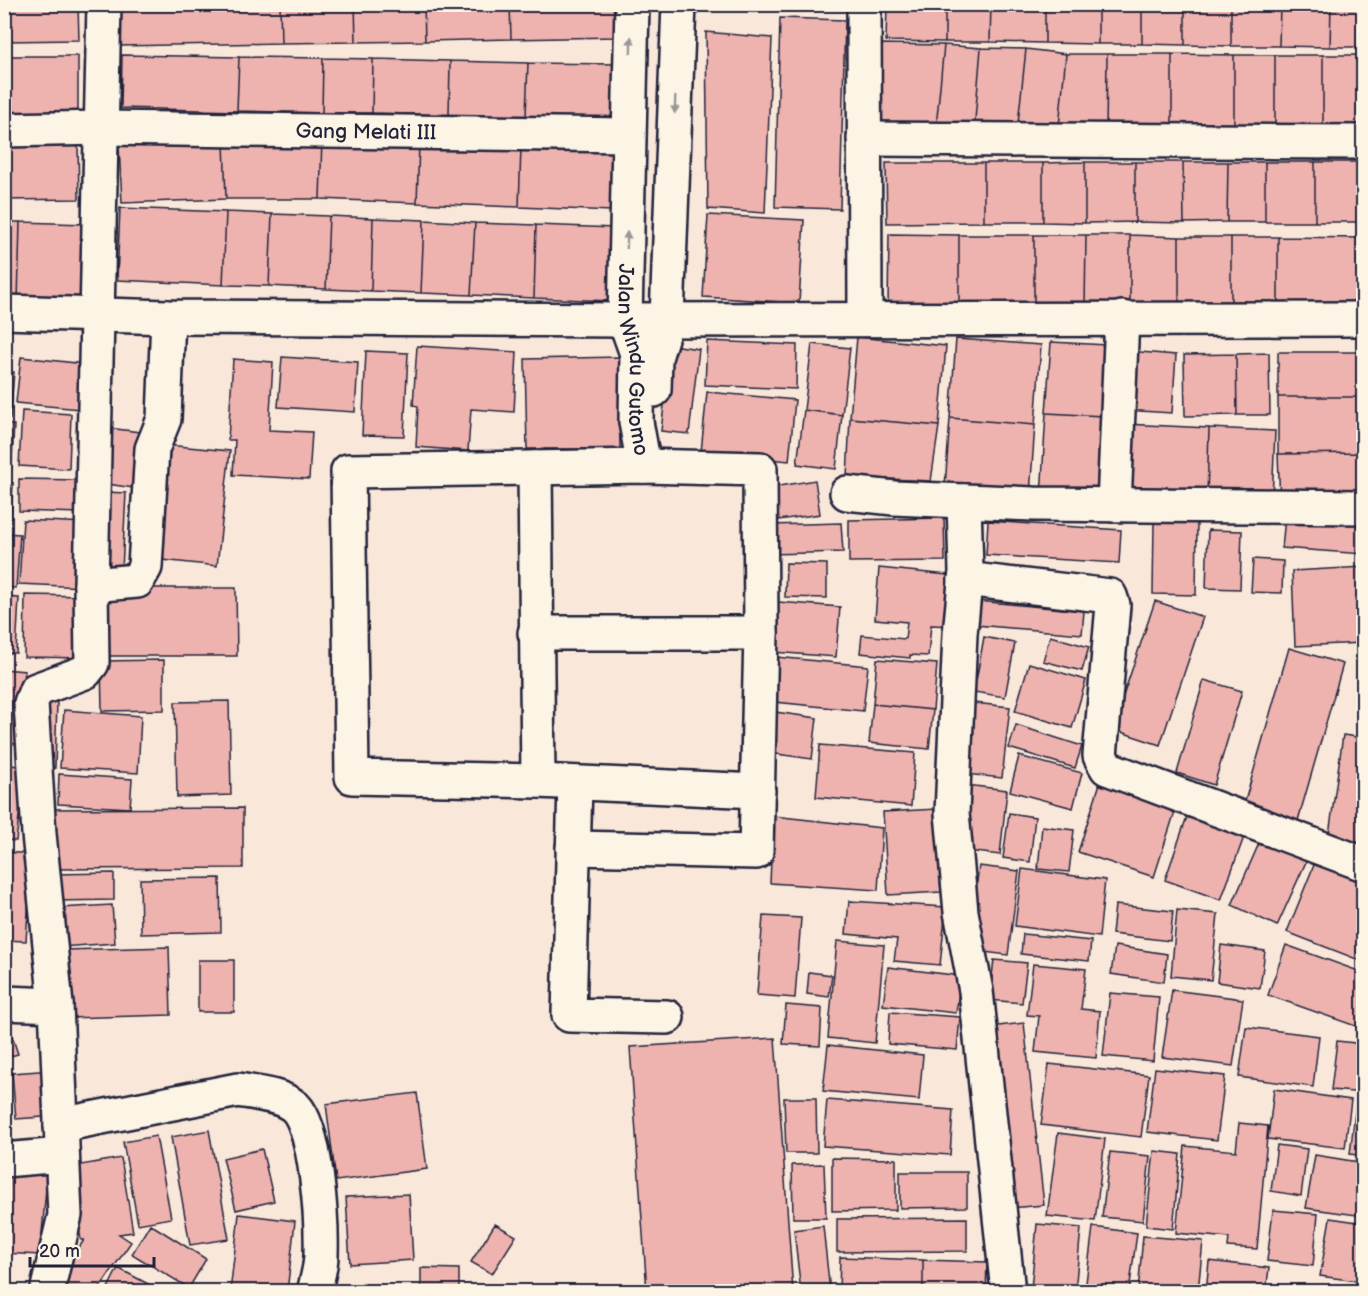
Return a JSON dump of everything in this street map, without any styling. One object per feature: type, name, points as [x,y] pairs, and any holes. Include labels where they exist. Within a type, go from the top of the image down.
[{"type":"street","points":[[47,1292],[65,1215],[56,1005],[39,834],[31,703],[36,690],[85,672],[90,667],[104,4]]},
{"type":"street","name":"Jalan Windu Gutomo","points":[[632,4],[625,320],[637,354],[636,422],[644,466]]},
{"type":"street","name":"Jalan Windu Gutomo","points":[[644,466],[652,421],[656,358],[667,318],[679,4]]},
{"type":"street","points":[[864,4],[865,318]]},
{"type":"street","name":"Gang Melati III","points":[[4,130],[103,128],[629,135]]},
{"type":"street","points":[[864,139],[1364,142]]},
{"type":"street","points":[[4,312],[168,317],[625,320],[667,318],[1364,319]]},
{"type":"street","points":[[91,585],[137,581],[145,567],[152,449],[164,419],[168,317]]},
{"type":"street","points":[[1114,505],[1122,318]]},
{"type":"street","points":[[573,848],[756,852],[758,791],[761,633],[760,469],[644,466],[348,471],[352,777],[538,781],[758,791]]},
{"type":"street","points":[[535,468],[538,781]]},
{"type":"street","points":[[847,493],[964,501],[1364,507]]},
{"type":"street","points":[[964,501],[965,579],[952,813],[961,912],[976,991],[1008,1292]]},
{"type":"street","points":[[965,579],[1110,596],[1113,606],[1100,756],[1107,768],[1364,864]]},
{"type":"street","points":[[535,633],[761,633]]},
{"type":"street","points":[[574,783],[569,1015],[667,1017]]},
{"type":"street","points":[[4,1003],[56,1005]]},
{"type":"street","points":[[4,1160],[61,1140],[238,1090],[267,1095],[293,1105],[304,1118],[314,1160],[320,1210],[321,1257],[314,1292]]},
{"type":"building","points":[[4,4],[78,4],[79,40],[4,41]]},
{"type":"building","points":[[118,4],[280,4],[281,43],[119,46]]},
{"type":"building","points":[[280,4],[355,4],[356,42],[281,43]]},
{"type":"building","points":[[355,4],[424,4],[425,41],[356,42]]},
{"type":"building","points":[[424,4],[510,4],[511,39],[425,41]]},
{"type":"building","points":[[510,4],[615,4],[616,37],[511,39]]},
{"type":"building","points":[[703,4],[755,4],[755,10],[703,9]]},
{"type":"building","points":[[887,4],[945,4],[945,42],[886,41]]},
{"type":"building","points":[[945,4],[991,4],[990,42],[945,42]]},
{"type":"building","points":[[991,4],[1045,4],[1045,43],[990,42]]},
{"type":"building","points":[[1045,4],[1098,4],[1098,44],[1045,43]]},
{"type":"building","points":[[1098,4],[1142,4],[1142,44],[1098,44]]},
{"type":"building","points":[[1142,4],[1185,4],[1185,45],[1142,44]]},
{"type":"building","points":[[1185,4],[1231,4],[1231,46],[1185,45]]},
{"type":"building","points":[[1231,4],[1280,4],[1279,46],[1231,46]]},
{"type":"building","points":[[1280,4],[1331,4],[1330,47],[1279,46]]},
{"type":"building","points":[[1331,4],[1364,4],[1364,47],[1330,47]]},
{"type":"building","points":[[780,18],[845,20],[840,209],[775,207]]},
{"type":"building","points":[[706,32],[772,38],[765,213],[708,209]]},
{"type":"building","points":[[880,44],[944,45],[936,128],[873,127]]},
{"type":"building","points":[[944,45],[981,48],[974,132],[936,128]]},
{"type":"building","points":[[981,48],[1026,49],[1017,133],[974,132]]},
{"type":"building","points":[[1026,49],[1066,54],[1058,137],[1017,133]]},
{"type":"building","points":[[1066,54],[1107,54],[1106,137],[1058,137]]},
{"type":"building","points":[[1107,54],[1172,54],[1172,137],[1106,137]]},
{"type":"building","points":[[1172,54],[1234,55],[1234,138],[1172,137]]},
{"type":"building","points":[[122,55],[239,57],[237,111],[121,108]]},
{"type":"building","points":[[1234,55],[1275,55],[1275,138],[1234,138]]},
{"type":"building","points":[[1275,55],[1323,55],[1323,138],[1275,138]]},
{"type":"building","points":[[1323,55],[1364,55],[1364,138],[1323,138]]},
{"type":"building","points":[[4,56],[78,56],[78,116],[4,116]]},
{"type":"building","points":[[239,57],[323,58],[322,113],[237,111]]},
{"type":"building","points":[[323,58],[373,59],[372,113],[322,113]]},
{"type":"building","points":[[373,59],[450,61],[449,115],[372,113]]},
{"type":"building","points":[[450,61],[528,63],[526,116],[449,115]]},
{"type":"building","points":[[528,63],[617,64],[616,118],[526,116]]},
{"type":"building","points":[[322,138],[320,199],[226,199],[224,142]]},
{"type":"building","points":[[322,138],[419,143],[417,203],[320,199]]},
{"type":"building","points":[[224,142],[226,199],[122,203],[119,146]]},
{"type":"building","points":[[78,143],[79,199],[4,200],[4,144]]},
{"type":"building","points":[[419,143],[521,147],[519,207],[417,203]]},
{"type":"building","points":[[521,147],[615,151],[612,211],[519,207]]},
{"type":"building","points":[[1085,162],[1085,223],[1043,222],[1043,163]]},
{"type":"building","points":[[1085,162],[1135,162],[1135,222],[1085,223]]},
{"type":"building","points":[[1135,162],[1183,162],[1184,223],[1135,222]]},
{"type":"building","points":[[1183,162],[1228,162],[1227,222],[1184,223]]},
{"type":"building","points":[[1228,162],[1265,162],[1265,222],[1227,222]]},
{"type":"building","points":[[1265,162],[1315,162],[1315,222],[1265,222]]},
{"type":"building","points":[[1315,162],[1364,162],[1364,222],[1315,222]]},
{"type":"building","points":[[886,163],[984,163],[984,222],[887,223]]},
{"type":"building","points":[[984,163],[1043,163],[1043,222],[984,222]]},
{"type":"building","points":[[120,208],[226,212],[223,285],[117,280]]},
{"type":"building","points":[[226,212],[272,214],[269,286],[223,285]]},
{"type":"building","points":[[272,214],[329,216],[326,289],[269,286]]},
{"type":"building","points":[[708,215],[804,220],[799,303],[703,297]]},
{"type":"building","points":[[329,216],[373,218],[371,291],[326,289]]},
{"type":"building","points":[[373,218],[424,220],[421,293],[371,291]]},
{"type":"building","points":[[424,220],[475,223],[471,295],[421,293]]},
{"type":"building","points":[[4,222],[20,222],[18,302],[4,302]]},
{"type":"building","points":[[20,222],[86,224],[84,303],[18,302]]},
{"type":"building","points":[[475,223],[536,225],[534,298],[471,295]]},
{"type":"building","points":[[536,225],[615,228],[612,301],[534,298]]},
{"type":"building","points":[[889,234],[959,235],[959,308],[888,307]]},
{"type":"building","points":[[959,235],[1034,235],[1034,308],[959,308]]},
{"type":"building","points":[[1034,235],[1086,235],[1085,308],[1034,308]]},
{"type":"building","points":[[1086,235],[1130,235],[1130,308],[1085,308]]},
{"type":"building","points":[[1130,235],[1179,237],[1179,310],[1130,308]]},
{"type":"building","points":[[1179,237],[1231,237],[1231,310],[1179,310]]},
{"type":"building","points":[[1231,237],[1278,237],[1278,310],[1231,310]]},
{"type":"building","points":[[1278,237],[1364,238],[1364,311],[1278,310]]},
{"type":"building","points":[[857,337],[946,346],[939,426],[850,418]]},
{"type":"building","points":[[956,339],[1041,345],[1035,425],[950,418]]},
{"type":"building","points":[[707,341],[797,345],[796,389],[705,385]]},
{"type":"building","points":[[1051,342],[1107,345],[1103,416],[1046,413]]},
{"type":"building","points":[[812,344],[850,348],[842,415],[804,410]]},
{"type":"building","points":[[671,345],[699,349],[689,434],[661,431]]},
{"type":"building","points":[[417,346],[517,352],[514,412],[471,409],[468,451],[416,447],[418,406],[413,405]]},
{"type":"building","points":[[366,351],[408,353],[404,436],[362,435]]},
{"type":"building","points":[[1128,351],[1176,355],[1172,413],[1124,410]]},
{"type":"building","points":[[1278,352],[1364,352],[1364,397],[1278,397]]},
{"type":"building","points":[[1269,353],[1270,415],[1237,415],[1236,354]]},
{"type":"building","points":[[1236,354],[1237,415],[1185,416],[1184,355]]},
{"type":"building","points":[[21,357],[85,364],[80,409],[16,403]]},
{"type":"building","points":[[282,357],[358,362],[355,412],[278,407]]},
{"type":"building","points":[[619,357],[620,449],[527,449],[525,359]]},
{"type":"building","points":[[233,359],[273,362],[269,430],[312,432],[309,479],[233,475],[235,440],[228,440]]},
{"type":"building","points":[[4,372],[14,372],[10,419],[4,418]]},
{"type":"building","points":[[707,392],[795,400],[789,461],[701,452]]},
{"type":"building","points":[[1278,397],[1364,397],[1364,453],[1278,454]]},
{"type":"building","points":[[804,410],[842,415],[836,469],[797,464]]},
{"type":"building","points":[[22,411],[71,414],[69,469],[19,466]]},
{"type":"building","points":[[1046,413],[1103,416],[1098,501],[1041,497]]},
{"type":"building","points":[[850,418],[939,426],[931,481],[847,477]]},
{"type":"building","points":[[950,418],[1035,425],[1030,494],[945,487]]},
{"type":"building","points":[[1125,424],[1209,428],[1207,498],[1122,494]]},
{"type":"building","points":[[4,425],[14,425],[11,475],[4,475]]},
{"type":"building","points":[[108,428],[148,433],[140,489],[101,483]]},
{"type":"building","points":[[1209,428],[1275,431],[1272,500],[1207,498]]},
{"type":"building","points":[[166,445],[230,451],[217,566],[153,559]]},
{"type":"building","points":[[1364,453],[1364,501],[1280,502],[1278,454]]},
{"type":"building","points":[[19,479],[81,480],[80,513],[19,511]]},
{"type":"building","points":[[815,480],[820,514],[779,520],[773,487]]},
{"type":"building","points":[[4,482],[13,483],[10,524],[4,523]]},
{"type":"building","points":[[103,492],[126,493],[122,570],[99,569]]},
{"type":"building","points":[[944,518],[945,561],[849,562],[849,520]]},
{"type":"building","points":[[1285,518],[1364,524],[1364,554],[1282,548]]},
{"type":"building","points":[[23,520],[87,523],[84,587],[19,584]]},
{"type":"building","points":[[988,521],[1121,530],[1119,563],[986,555]]},
{"type":"building","points":[[1154,521],[1197,523],[1196,595],[1153,594]]},
{"type":"building","points":[[841,523],[843,552],[771,554],[770,525]]},
{"type":"building","points":[[1208,530],[1242,531],[1240,589],[1206,588]]},
{"type":"building","points":[[4,533],[20,534],[16,588],[4,587]]},
{"type":"building","points":[[1253,559],[1283,561],[1282,593],[1251,592]]},
{"type":"building","points":[[786,563],[827,564],[827,598],[785,597]]},
{"type":"building","points":[[1364,567],[1364,643],[1295,646],[1292,571]]},
{"type":"building","points":[[879,568],[958,576],[954,626],[931,625],[928,656],[910,655],[910,658],[860,653],[862,635],[905,639],[907,622],[875,619]]},
{"type":"building","points":[[101,588],[236,588],[237,656],[101,656]]},
{"type":"building","points":[[25,595],[89,596],[88,658],[24,657]]},
{"type":"building","points":[[4,597],[19,598],[16,653],[4,653]]},
{"type":"building","points":[[978,601],[1084,611],[1082,634],[976,625]]},
{"type":"building","points":[[1155,601],[1203,617],[1160,745],[1112,729]]},
{"type":"building","points":[[778,602],[840,607],[836,657],[774,652]]},
{"type":"building","points":[[1050,636],[1089,647],[1082,671],[1043,661]]},
{"type":"building","points":[[984,637],[1015,643],[1005,697],[974,692]]},
{"type":"building","points":[[1289,648],[1343,664],[1295,831],[1241,815]]},
{"type":"building","points":[[776,657],[868,666],[863,711],[775,702]]},
{"type":"building","points":[[877,659],[937,664],[933,710],[873,704]]},
{"type":"building","points":[[164,660],[164,710],[102,711],[101,661]]},
{"type":"building","points":[[1029,663],[1086,680],[1072,728],[1015,711]]},
{"type":"building","points":[[4,669],[25,671],[17,744],[4,743]]},
{"type":"building","points":[[1204,680],[1242,691],[1214,785],[1177,773]]},
{"type":"building","points":[[40,701],[57,702],[55,768],[38,768]]},
{"type":"building","points":[[229,701],[231,795],[177,797],[175,702]]},
{"type":"building","points":[[965,702],[1010,707],[1002,778],[957,773]]},
{"type":"building","points":[[873,704],[933,710],[929,749],[869,743]]},
{"type":"building","points":[[64,710],[141,716],[138,773],[60,768]]},
{"type":"building","points":[[775,712],[817,718],[812,759],[770,753]]},
{"type":"building","points":[[1016,725],[1082,746],[1075,768],[1009,748]]},
{"type":"building","points":[[1343,735],[1364,738],[1364,854],[1327,849]]},
{"type":"building","points":[[820,745],[915,753],[911,806],[816,797]]},
{"type":"building","points":[[1019,756],[1082,773],[1073,808],[1010,791]]},
{"type":"building","points":[[4,764],[25,767],[16,841],[4,840]]},
{"type":"building","points":[[59,774],[132,779],[130,808],[58,804]]},
{"type":"building","points":[[1102,777],[1178,802],[1154,877],[1078,852]]},
{"type":"building","points":[[966,785],[1007,790],[1000,855],[959,850]]},
{"type":"building","points":[[1191,805],[1248,826],[1221,900],[1165,880]]},
{"type":"building","points":[[243,808],[243,868],[44,869],[43,809]]},
{"type":"building","points":[[937,809],[941,892],[888,895],[883,812]]},
{"type":"building","points":[[1009,813],[1035,817],[1030,862],[1003,858]]},
{"type":"building","points":[[773,816],[882,828],[878,890],[770,883]]},
{"type":"building","points":[[1042,826],[1074,830],[1069,872],[1038,869]]},
{"type":"building","points":[[1264,832],[1310,853],[1277,926],[1232,905]]},
{"type":"building","points":[[4,852],[32,854],[26,941],[4,940]]},
{"type":"building","points":[[1318,855],[1364,873],[1364,962],[1287,932]]},
{"type":"building","points":[[979,866],[1019,871],[1008,955],[968,950]]},
{"type":"building","points":[[1022,869],[1105,880],[1099,937],[1015,926]]},
{"type":"building","points":[[114,873],[114,900],[54,901],[53,874]]},
{"type":"building","points":[[220,878],[221,932],[141,934],[140,879]]},
{"type":"building","points":[[849,901],[946,907],[940,965],[894,961],[897,939],[846,934]]},
{"type":"building","points":[[112,905],[115,943],[61,947],[59,908]]},
{"type":"building","points":[[1115,905],[1173,911],[1170,941],[1112,934]]},
{"type":"building","points":[[1177,910],[1218,914],[1211,980],[1171,976]]},
{"type":"building","points":[[763,916],[801,918],[795,998],[757,995]]},
{"type":"building","points":[[1023,934],[1091,941],[1089,961],[1021,954]]},
{"type":"building","points":[[837,941],[884,945],[875,1043],[828,1038]]},
{"type":"building","points":[[1221,945],[1265,951],[1260,988],[1217,982]]},
{"type":"building","points":[[1286,945],[1364,973],[1364,1029],[1268,995]]},
{"type":"building","points":[[1115,946],[1167,954],[1164,982],[1111,974]]},
{"type":"building","points":[[169,947],[171,1015],[67,1018],[65,950]]},
{"type":"building","points":[[198,960],[234,960],[234,1012],[198,1012]]},
{"type":"building","points":[[994,960],[1027,963],[1022,1003],[989,1000]]},
{"type":"building","points":[[1033,964],[1086,969],[1081,1009],[1100,1011],[1096,1058],[1035,1052],[1039,1016],[1027,1015]]},
{"type":"building","points":[[888,967],[961,976],[956,1013],[883,1005]]},
{"type":"building","points":[[809,972],[832,975],[829,997],[807,994]]},
{"type":"building","points":[[1172,990],[1243,999],[1233,1066],[1162,1057]]},
{"type":"building","points":[[1110,993],[1159,997],[1153,1061],[1103,1056]]},
{"type":"building","points":[[786,1005],[822,1008],[820,1046],[783,1044]]},
{"type":"building","points":[[890,1012],[960,1017],[957,1050],[888,1044]]},
{"type":"building","points":[[7,1021],[18,1054],[4,1058],[4,1022]]},
{"type":"building","points":[[1024,1023],[1044,1205],[1010,1208],[990,1027]]},
{"type":"building","points":[[1246,1027],[1319,1036],[1313,1087],[1239,1077]]},
{"type":"building","points":[[775,1038],[793,1292],[647,1292],[630,1047]]},
{"type":"building","points":[[1337,1041],[1364,1044],[1364,1093],[1331,1090]]},
{"type":"building","points":[[828,1045],[923,1055],[919,1100],[823,1091]]},
{"type":"building","points":[[1049,1064],[1149,1075],[1141,1137],[1041,1125]]},
{"type":"building","points":[[1155,1068],[1225,1076],[1217,1140],[1147,1132]]},
{"type":"building","points":[[53,1070],[57,1116],[16,1119],[12,1073]]},
{"type":"building","points":[[1274,1089],[1351,1100],[1345,1148],[1268,1139]]},
{"type":"building","points":[[417,1093],[427,1169],[336,1181],[326,1104]]},
{"type":"building","points":[[784,1098],[816,1098],[817,1153],[786,1153]]},
{"type":"building","points":[[827,1100],[953,1110],[950,1155],[823,1146]]},
{"type":"building","points":[[1356,1104],[1364,1105],[1364,1156],[1350,1154]]},
{"type":"building","points":[[1239,1123],[1268,1126],[1257,1249],[1228,1247],[1229,1238],[1176,1233],[1185,1146],[1236,1151]]},
{"type":"building","points":[[209,1130],[229,1239],[190,1245],[171,1137]]},
{"type":"building","points":[[1058,1133],[1105,1139],[1095,1221],[1047,1216]]},
{"type":"building","points":[[156,1136],[171,1218],[138,1224],[123,1142]]},
{"type":"building","points":[[1277,1145],[1307,1149],[1301,1196],[1271,1191]]},
{"type":"building","points":[[262,1149],[274,1201],[236,1210],[223,1158]]},
{"type":"building","points":[[1154,1151],[1180,1154],[1173,1229],[1146,1226]]},
{"type":"building","points":[[1110,1152],[1150,1156],[1143,1221],[1102,1217]]},
{"type":"building","points":[[1315,1155],[1364,1163],[1364,1216],[1306,1208]]},
{"type":"building","points":[[121,1158],[133,1232],[119,1234],[131,1242],[97,1292],[69,1292],[56,1282],[84,1240],[81,1240],[69,1167]]},
{"type":"building","points":[[832,1158],[896,1159],[896,1210],[832,1211]]},
{"type":"building","points":[[4,1162],[48,1166],[40,1255],[4,1253]]},
{"type":"building","points":[[824,1164],[826,1218],[793,1218],[792,1165]]},
{"type":"building","points":[[900,1172],[967,1172],[967,1207],[900,1208]]},
{"type":"building","points":[[409,1194],[413,1260],[350,1264],[346,1197]]},
{"type":"building","points":[[1273,1210],[1318,1214],[1313,1266],[1267,1261]]},
{"type":"building","points":[[239,1214],[295,1221],[287,1292],[230,1292]]},
{"type":"building","points":[[967,1218],[967,1251],[837,1252],[837,1219]]},
{"type":"building","points":[[1330,1218],[1364,1223],[1364,1282],[1320,1276]]},
{"type":"building","points":[[150,1224],[206,1259],[189,1288],[132,1254]]},
{"type":"building","points":[[495,1224],[516,1236],[492,1274],[471,1262]]},
{"type":"building","points":[[1037,1224],[1081,1228],[1075,1292],[1031,1289]]},
{"type":"building","points":[[823,1226],[830,1292],[801,1292],[794,1230]]},
{"type":"building","points":[[1093,1227],[1137,1233],[1129,1292],[1085,1291]]},
{"type":"building","points":[[1143,1236],[1203,1241],[1198,1292],[1138,1292]]},
{"type":"building","points":[[840,1257],[923,1260],[923,1292],[839,1292]]},
{"type":"building","points":[[923,1260],[987,1262],[986,1292],[923,1292]]},
{"type":"building","points":[[1209,1261],[1269,1268],[1266,1292],[1206,1292]]},
{"type":"building","points":[[118,1268],[163,1292],[106,1292]]},
{"type":"building","points":[[421,1268],[459,1269],[459,1292],[421,1292]]}]
